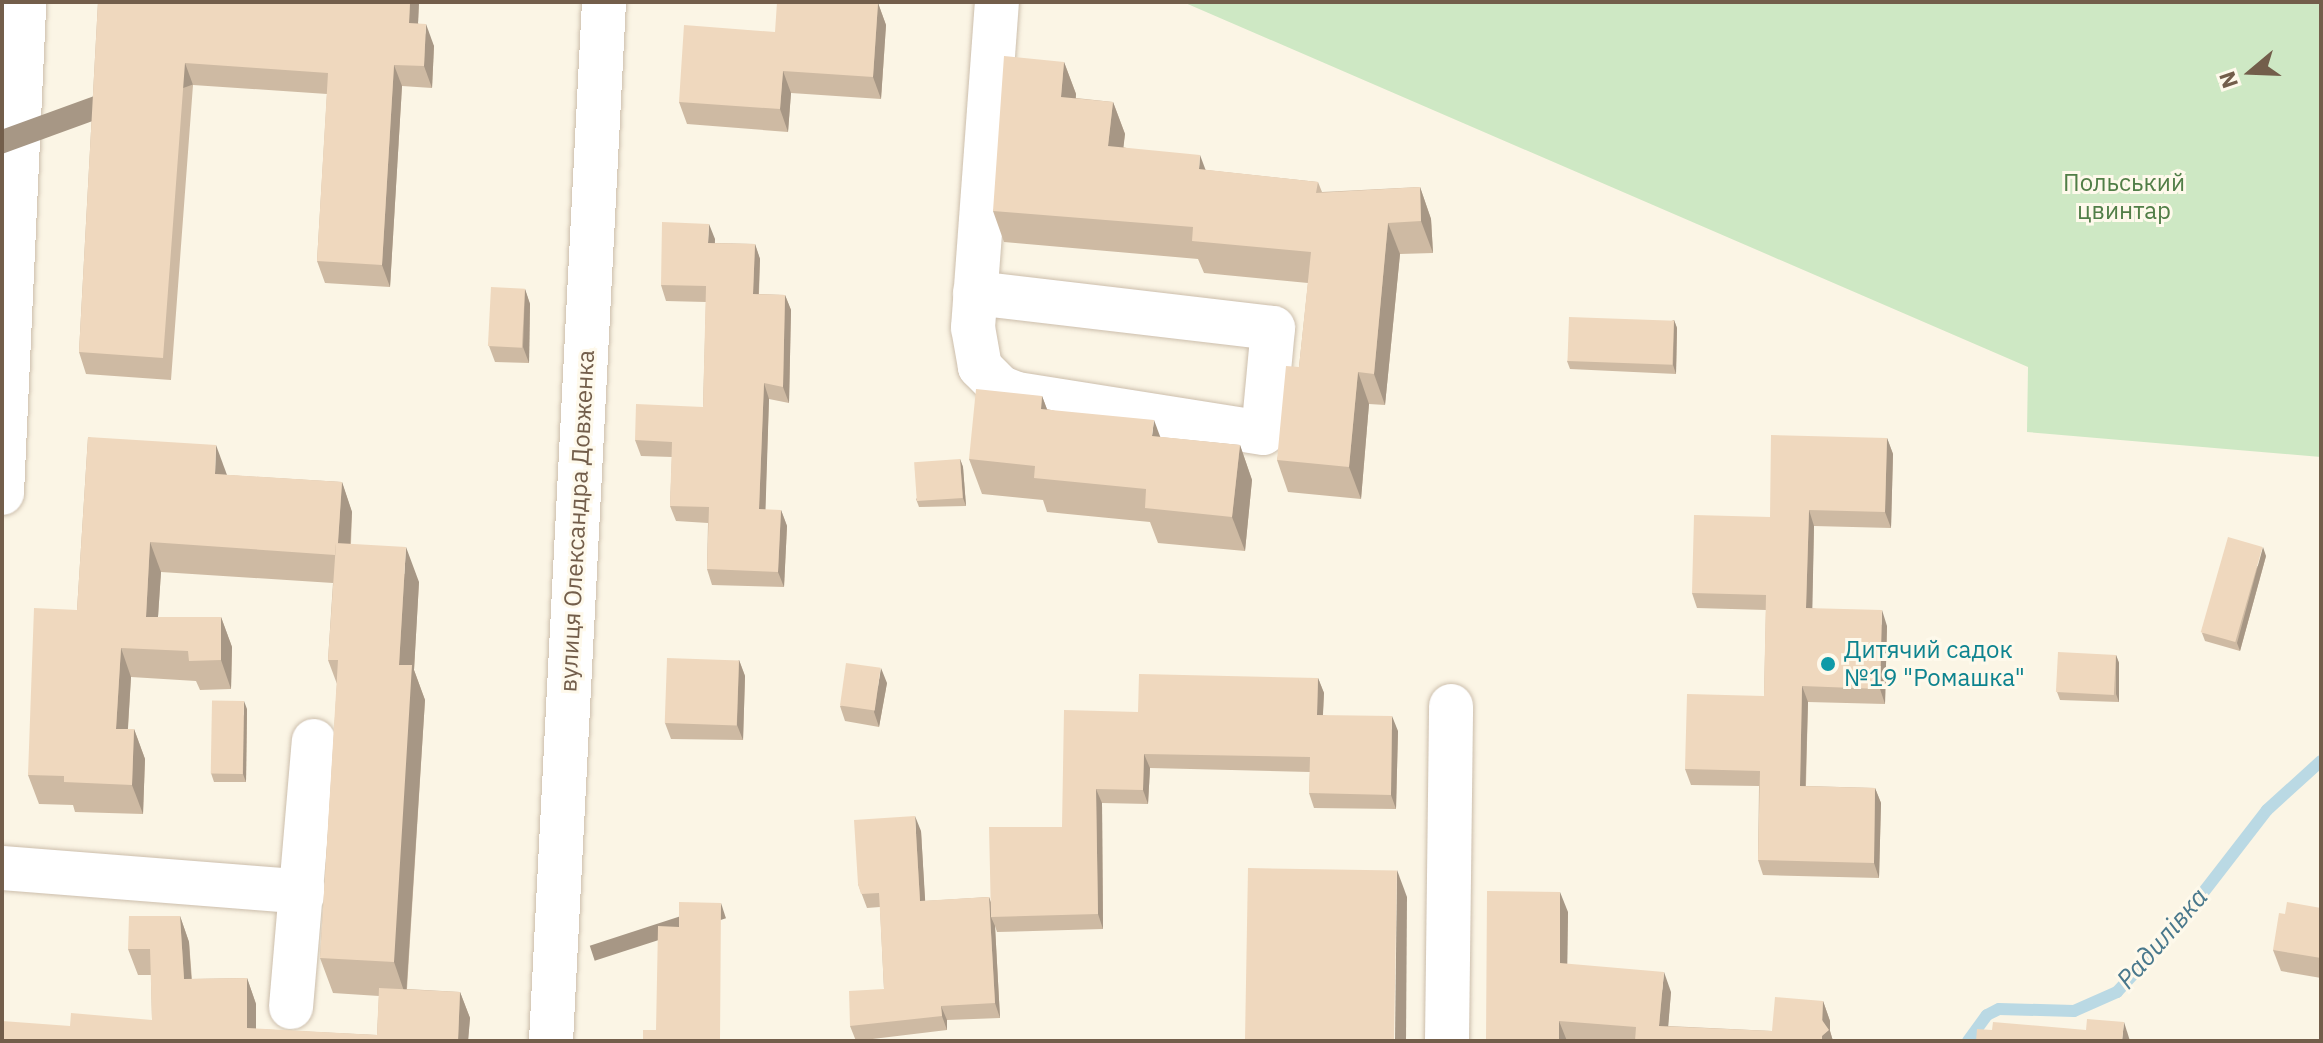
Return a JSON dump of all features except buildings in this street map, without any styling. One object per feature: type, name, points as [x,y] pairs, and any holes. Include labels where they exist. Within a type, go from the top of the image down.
[{"type":"street","points":[[2,493],[24,2]]},
{"type":"street","name":"вулиця Олександра Довженка","points":[[551,1041],[604,2]]},
{"type":"street","points":[[975,293],[1273,328],[1263,433],[1001,388],[980,367],[974,349],[975,293],[997,2]]},
{"type":"street","points":[[1447,1041],[1451,706]]},
{"type":"street","points":[[291,1007],[304,892],[314,741]]},
{"type":"street","points":[[2,868],[304,892]]},
{"type":"green space","name":"Польський цвинтар","points":[[1183,2],[2321,2],[2321,457],[2027,432],[2028,367]]},
{"type":"waterway","name":"Радилівка","points":[[1968,1041],[1987,1015],[1999,1009],[2074,1011],[2117,992],[2175,929],[2267,810],[2321,761]]},
{"type":"place","name":"Дитячий садок №19 \"Ромашка\"","points":[[1828,664]]}]
